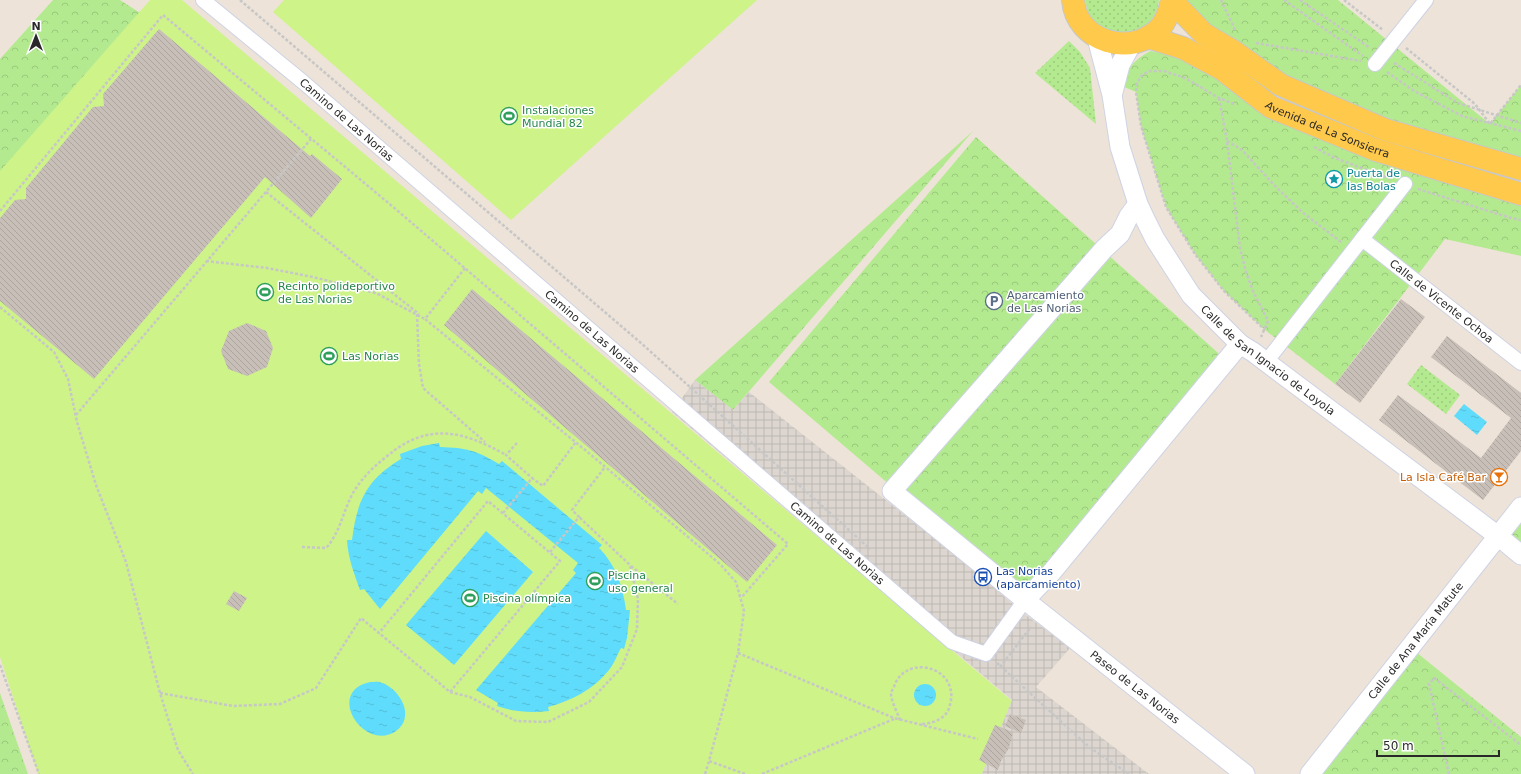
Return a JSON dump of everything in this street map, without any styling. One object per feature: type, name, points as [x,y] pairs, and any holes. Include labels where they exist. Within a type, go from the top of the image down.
[{"type":"main road","points":[[1072,0],[1081,24],[1088,32],[1097,38]]},
{"type":"main road","points":[[1140,40],[1160,28],[1168,15],[1172,0]]},
{"type":"main road","name":"Avenida de La Sonsierra","points":[[1172,0],[1204,34],[1233,50],[1281,85],[1386,130],[1521,169]]},
{"type":"main road","name":"Avenida de La Sonsierra","points":[[1097,38],[1114,44],[1140,40],[1182,48],[1222,69],[1271,107],[1376,150],[1521,194]]},
{"type":"street","name":"Camino de Las Norias","points":[[203,0],[315,92],[952,642],[986,654]]},
{"type":"street","points":[[1378,60],[1426,0]]},
{"type":"street","name":"Calle de San Ignacio de Loyola","points":[[1097,38],[1112,95],[1120,147],[1138,204],[1155,239],[1191,295],[1253,353],[1498,536],[1521,555]]},
{"type":"street","name":"Calle de San Ignacio de Loyola","points":[[1112,95],[1120,65],[1140,40]]},
{"type":"street","points":[[986,654],[1025,600],[1253,353],[1358,245],[1405,184]]},
{"type":"street","points":[[1138,204],[1129,216],[1120,234],[1139,233],[1155,239]]},
{"type":"street","name":"Paseo de Las Norias","points":[[1120,234],[1104,249],[892,491],[1025,600],[1246,774]]},
{"type":"street","name":"Calle de Vicente Ochoa","points":[[1358,245],[1521,363]]},
{"type":"street","name":"Calle de Ana María Matute","points":[[1310,774],[1521,507]]},
{"type":"path","name":"Camino de Las Norias","points":[[240,0],[641,343],[875,554]]},
{"type":"path","points":[[1221,0],[1236,33]]},
{"type":"path","points":[[1284,0],[1378,60],[1458,104],[1521,123]]},
{"type":"path","points":[[1300,0],[1378,60],[1414,90],[1462,116],[1521,131]]},
{"type":"path","points":[[1344,0],[1475,104],[1490,124]]},
{"type":"path","points":[[0,210],[163,15],[465,268],[788,544],[740,598]]},
{"type":"path","points":[[1255,42],[1378,60]]},
{"type":"path","points":[[1253,353],[1265,330],[1268,320],[1253,291],[1246,272],[1240,248],[1219,98],[1184,78],[1164,70],[1150,70],[1142,75],[1137,83],[1136,92],[1141,126],[1166,207],[1195,254],[1224,291],[1265,330]]},
{"type":"path","points":[[1490,124],[1521,85]]},
{"type":"path","points":[[75,415],[311,139]]},
{"type":"path","points":[[1226,141],[1242,150],[1274,185],[1302,212],[1325,230],[1358,245]]},
{"type":"path","points":[[266,192],[576,442],[720,564],[736,582],[744,611],[738,653],[705,774]]},
{"type":"path","points":[[206,261],[267,268],[313,277],[369,291],[376,293],[425,319]]},
{"type":"path","points":[[425,319],[465,268]]},
{"type":"path","points":[[0,307],[54,352],[68,379],[75,415],[96,485],[126,562],[160,693],[178,750],[193,774]]},
{"type":"path","points":[[417,314],[419,364],[423,388],[487,444]]},
{"type":"path","points":[[302,547],[326,548],[333,541],[353,494],[371,469],[399,446],[423,435],[442,433],[462,435],[487,444],[506,455],[531,479],[543,486],[576,442]]},
{"type":"path","points":[[506,455],[517,443]]},
{"type":"path","points":[[605,467],[572,510],[578,518],[630,565],[678,604]]},
{"type":"path","points":[[503,513],[531,479]]},
{"type":"path","points":[[379,633],[488,501],[550,552],[560,561],[450,692]]},
{"type":"path","points":[[550,552],[578,518]]},
{"type":"path","points":[[160,693],[233,706],[280,704],[316,688],[360,618],[450,692],[470,697],[516,721],[548,722],[589,702],[622,667],[637,629],[638,599],[630,565]]},
{"type":"path","points":[[738,653],[894,718],[978,739]]},
{"type":"path","points":[[986,654],[1089,747],[1129,774]]},
{"type":"path","points":[[0,665],[39,774]]},
{"type":"path","points":[[900,720],[891,693],[897,681],[906,670],[920,667],[937,671],[949,682],[952,698],[948,711],[937,721],[928,724],[916,724]]},
{"type":"path","points":[[1449,774],[1429,684],[1434,678],[1521,745]]},
{"type":"path","points":[[762,774],[894,718]]},
{"type":"path","points":[[709,761],[745,774]]},
{"type":"green space","points":[[53,0],[120,0],[148,18],[0,198],[0,59]]},
{"type":"green space","name":"Recinto polideportivo de Las Norias","points":[[150,0],[182,0],[1012,701],[982,774],[38,774],[0,657],[0,171]]},
{"type":"green space","name":"Instalaciones Mundial 82","points":[[284,0],[757,0],[511,220],[273,12]]},
{"type":"green space","points":[[1085,0],[1159,0],[1154,15],[1144,26],[1136,30],[1118,32],[1109,30],[1093,20],[1088,12]]},
{"type":"green space","points":[[1172,0],[1338,0],[1490,124],[1521,85],[1521,169],[1281,85]]},
{"type":"green space","points":[[1069,41],[1080,52],[1090,68],[1096,124],[1035,73]]},
{"type":"green space","points":[[1150,51],[1171,55],[1192,63],[1232,86],[1521,194],[1521,256],[1445,239],[1335,384],[1265,330],[1224,291],[1195,254],[1166,207],[1141,126],[1136,92],[1122,86],[1132,65],[1139,58]]},
{"type":"green space","points":[[973,131],[733,410],[695,380]]},
{"type":"green space","name":"Aparcamiento de Las Norias","points":[[976,137],[1226,360],[1025,600],[769,382]]},
{"type":"green space","points":[[1421,365],[1460,395],[1446,414],[1407,384]]},
{"type":"green space","points":[[1521,507],[1521,555],[1498,536]]},
{"type":"green space","points":[[1416,652],[1521,737],[1521,774],[1320,774]]},
{"type":"green space","points":[[0,693],[28,774],[0,774]]},
{"type":"shaded area","points":[[695,380],[733,410],[749,392],[983,577],[1018,609],[1070,648],[1036,687],[1149,774],[982,774],[1012,700],[672,412]]},
{"type":"water","points":[[1464,404],[1487,422],[1477,435],[1454,416]]},
{"type":"water","name":"Piscina uso general","points":[[439,443],[440,447],[471,451],[499,464],[502,461],[602,545],[599,548],[610,562],[618,577],[626,610],[630,610],[627,638],[624,649],[621,648],[611,668],[596,683],[573,698],[548,707],[549,711],[523,712],[503,708],[497,706],[498,703],[476,690],[576,573],[573,570],[578,563],[486,488],[482,494],[478,491],[380,609],[364,589],[360,590],[350,559],[347,540],[352,540],[360,503],[365,493],[379,475],[401,459],[400,454],[422,446]]},
{"type":"water","name":"Piscina olímpica","points":[[486,531],[533,572],[454,665],[406,625]]},
{"type":"water","points":[[370,682],[379,682],[389,686],[400,697],[405,711],[405,718],[402,725],[396,731],[384,736],[372,734],[362,728],[354,718],[350,708],[350,697],[357,688]]},
{"type":"water","points":[[925,684],[933,687],[936,695],[933,703],[925,706],[917,703],[914,695],[917,687]]},
{"type":"building","points":[[159,29],[310,156],[312,154],[342,179],[311,218],[265,177],[94,379],[0,301],[0,218],[15,200],[26,199],[26,188],[93,107],[104,106],[103,94]]},
{"type":"building","points":[[472,289],[777,545],[747,582],[444,325]]},
{"type":"building","points":[[1401,299],[1425,317],[1360,403],[1335,384]]},
{"type":"building","points":[[247,323],[266,331],[273,348],[267,367],[247,376],[228,369],[221,351],[229,331]]},
{"type":"building","points":[[1447,336],[1521,393],[1521,451],[1483,500],[1379,420],[1398,395],[1481,458],[1511,418],[1431,357]]},
{"type":"building","points":[[234,591],[247,598],[239,611],[226,604]]},
{"type":"building","points":[[1010,714],[1026,720],[1021,733],[1005,726]]},
{"type":"building","points":[[995,725],[1013,732],[1009,748],[1001,761],[998,770],[979,760]]},
{"type":"place","name":"Instalaciones Mundial 82","points":[[509,116]]},
{"type":"place","name":"Puerta de las Bolas","points":[[1334,179]]},
{"type":"place","name":"Recinto polideportivo de Las Norias","points":[[265,292]]},
{"type":"place","name":"Aparcamiento de Las Norias","points":[[994,301]]},
{"type":"place","name":"Las Norias","points":[[329,356]]},
{"type":"place","name":"La Isla Café Bar","points":[[1499,477]]},
{"type":"place","name":"Las Norias (aparcamiento)","points":[[983,577]]},
{"type":"place","name":"Piscina uso general","points":[[595,581]]},
{"type":"place","name":"Piscina olímpica","points":[[470,598]]}]
